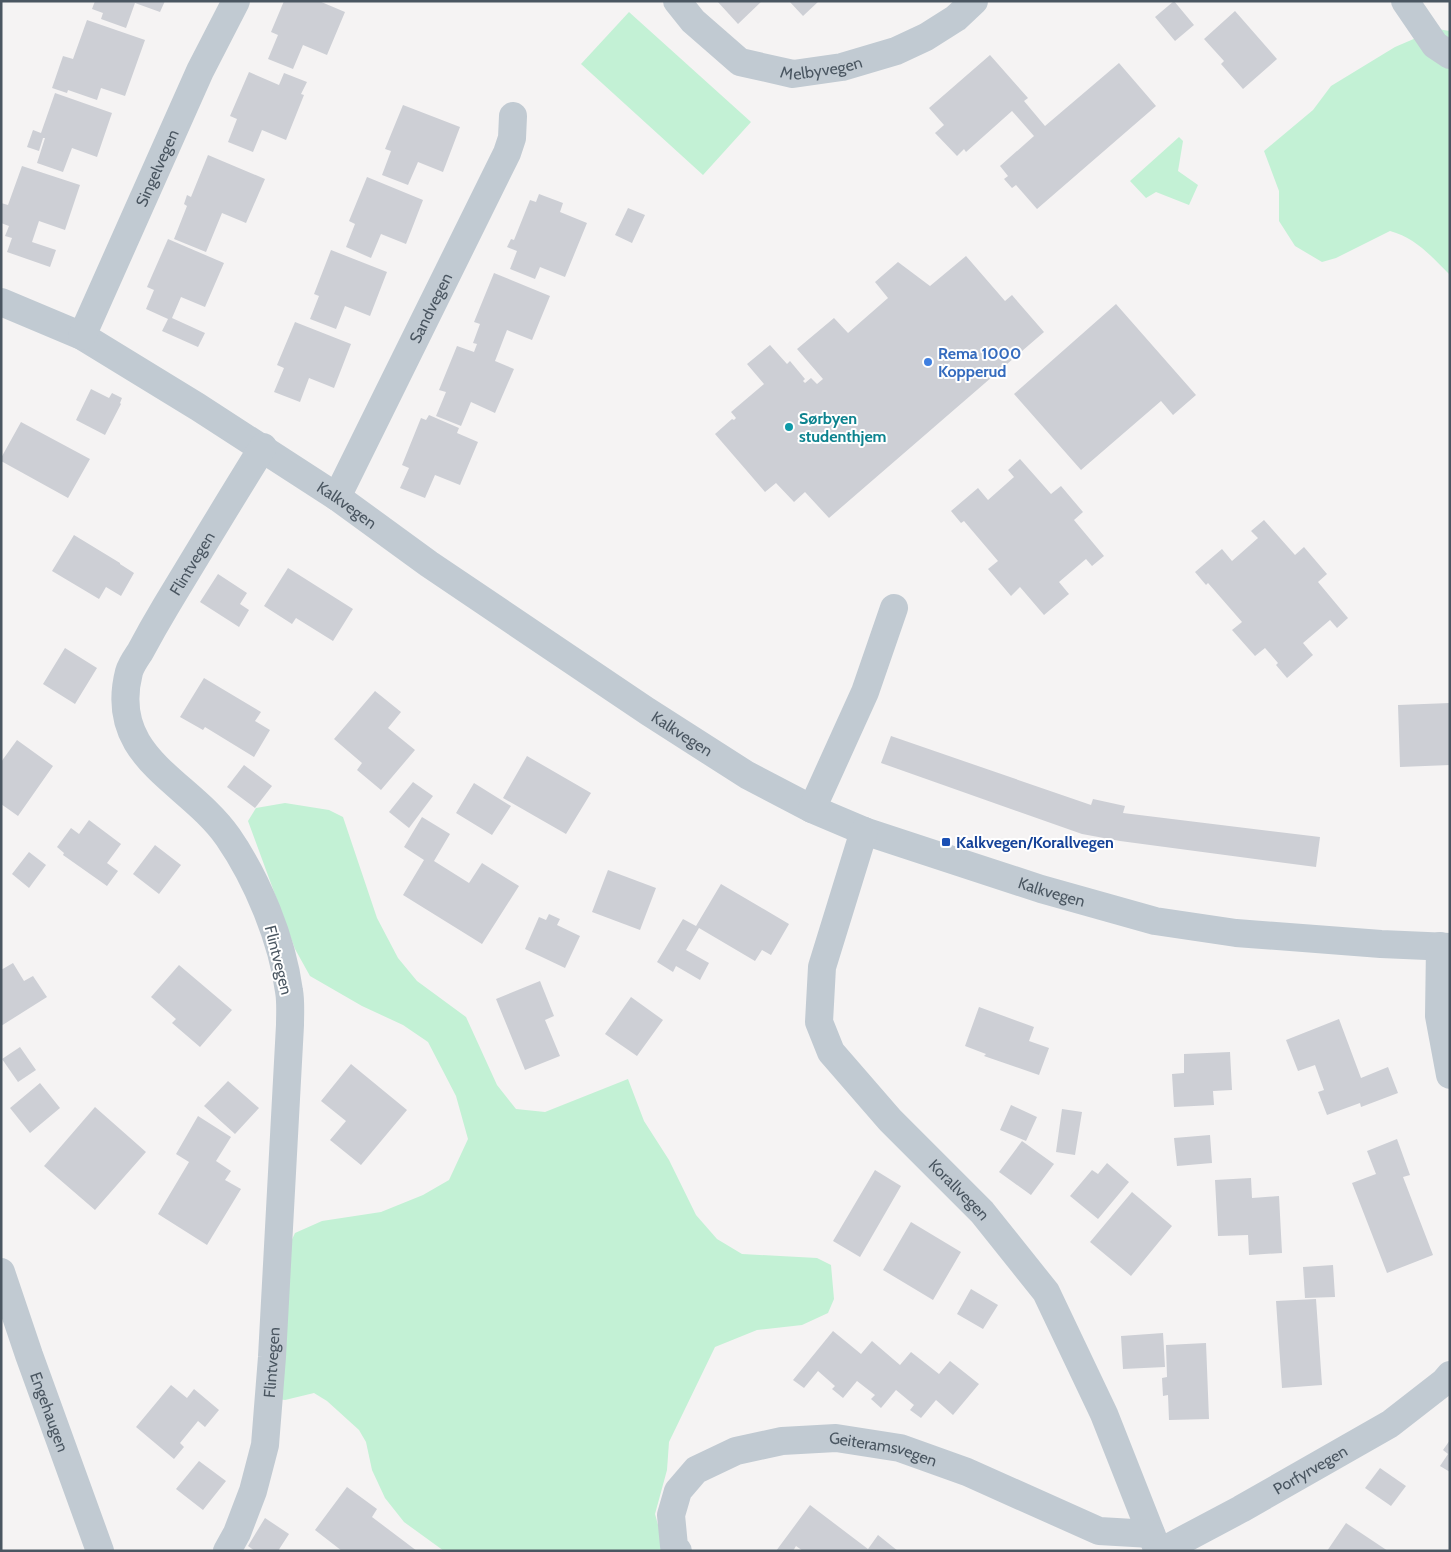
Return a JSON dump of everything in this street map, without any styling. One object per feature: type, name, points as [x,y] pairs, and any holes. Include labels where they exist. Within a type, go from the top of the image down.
[{"type":"street","name":"Singelvegen","points":[[82,336],[200,71],[236,1]]},
{"type":"street","name":"Melbyvegen","points":[[677,1],[693,21],[740,62],[793,74],[842,68],[896,51],[926,37],[956,18],[974,1]]},
{"type":"street","points":[[1405,1],[1435,45],[1450,55]]},
{"type":"street","name":"Sandvegen","points":[[337,497],[507,154],[512,138],[513,116]]},
{"type":"street","name":"Kalkvegen","points":[[1,302],[82,336],[263,447],[337,497],[429,564],[648,711],[748,775],[812,810],[864,831],[1041,889],[1155,921],[1236,933],[1381,944],[1445,946]]},
{"type":"street","name":"Flintvegen","points":[[227,1551],[237,1533],[253,1491],[265,1445],[272,1357],[289,1034],[289,991],[274,929],[240,856],[226,835],[209,816],[144,755],[129,726],[124,701],[130,670],[158,619],[263,447]]},
{"type":"street","points":[[812,810],[866,692],[894,608]]},
{"type":"street","name":"Korallvegen","points":[[864,831],[822,967],[819,1022],[831,1052],[890,1120],[982,1212],[1046,1292],[1104,1414],[1157,1545]]},
{"type":"street","points":[[1445,946],[1439,1016],[1450,1075]]},
{"type":"street","name":"Engehaugen","points":[[1,1272],[100,1551]]},
{"type":"street","name":"Porfyrvegen","points":[[1157,1545],[1241,1509],[1390,1424],[1444,1382],[1450,1375]]},
{"type":"street","name":"Geiteramsvegen","points":[[678,1551],[674,1546],[671,1515],[678,1491],[696,1470],[736,1451],[782,1441],[836,1438],[900,1448],[967,1472],[1099,1531],[1157,1545]]},
{"type":"green space","points":[[629,12],[751,122],[703,175],[581,64]]},
{"type":"green space","points":[[1437,29],[1450,31],[1450,275],[1415,243],[1390,231],[1336,258],[1322,262],[1295,246],[1279,221],[1279,191],[1264,151],[1313,110],[1331,86],[1395,47]]},
{"type":"green space","points":[[1179,137],[1183,141],[1178,171],[1198,185],[1189,205],[1156,192],[1146,198],[1130,181]]},
{"type":"green space","points":[[285,803],[329,810],[343,817],[377,918],[398,958],[417,981],[466,1017],[497,1085],[516,1109],[545,1112],[628,1079],[644,1121],[669,1160],[696,1215],[717,1239],[742,1254],[817,1258],[831,1265],[834,1299],[828,1313],[802,1325],[757,1330],[715,1347],[669,1442],[667,1470],[655,1514],[667,1551],[444,1551],[404,1522],[385,1498],[372,1470],[366,1442],[359,1430],[327,1401],[314,1393],[285,1400],[270,1398],[289,1246],[295,1233],[322,1221],[381,1212],[423,1195],[449,1180],[468,1139],[456,1096],[428,1042],[403,1025],[362,1006],[310,976],[295,949],[248,821],[256,808]]},
{"type":"building","points":[[95,1],[165,1],[160,12],[135,3],[126,28],[101,19],[103,13],[92,9]]},
{"type":"building","points":[[284,1],[319,1],[345,12],[327,55],[303,45],[293,69],[268,59],[278,35],[271,32]]},
{"type":"building","points":[[717,1],[762,1],[738,24]]},
{"type":"building","points":[[789,1],[819,1],[803,16]]},
{"type":"building","points":[[1174,1],[1194,25],[1175,41],[1155,17]]},
{"type":"building","points":[[1235,11],[1277,59],[1243,89],[1221,64],[1224,61],[1204,39]]},
{"type":"building","points":[[87,20],[145,40],[125,96],[101,88],[97,100],[68,90],[67,93],[52,88],[63,56],[73,59]]},
{"type":"building","points":[[990,55],[1028,98],[1024,101],[1045,126],[1119,63],[1156,106],[1037,209],[1016,185],[1012,188],[1004,179],[1008,176],[1000,166],[1034,136],[1012,111],[966,152],[964,149],[957,156],[935,133],[944,125],[929,108]]},
{"type":"building","points":[[249,72],[279,85],[284,73],[307,82],[301,94],[304,95],[286,140],[262,130],[253,152],[228,142],[237,119],[230,116]]},
{"type":"building","points":[[55,93],[112,113],[97,157],[72,148],[63,172],[37,163],[45,138],[43,138],[39,151],[27,147],[33,130],[41,133]]},
{"type":"building","points":[[403,105],[460,127],[443,172],[418,162],[408,185],[382,175],[391,151],[385,149]]},
{"type":"building","points":[[208,155],[265,179],[246,223],[222,213],[206,252],[174,239],[187,206],[184,204],[187,195],[191,197]]},
{"type":"building","points":[[22,166],[80,185],[65,230],[39,221],[32,242],[56,250],[50,267],[7,252],[12,238],[5,236],[9,226],[1,223],[1,203],[8,205]]},
{"type":"building","points":[[367,177],[423,200],[406,244],[381,234],[371,258],[346,247],[355,224],[349,221]]},
{"type":"building","points":[[539,194],[563,203],[560,212],[587,223],[565,277],[540,267],[535,279],[510,269],[517,251],[507,247],[511,239],[514,240],[530,200],[536,202]]},
{"type":"building","points":[[628,208],[645,215],[632,243],[615,235]]},
{"type":"building","points":[[168,239],[224,263],[205,307],[181,297],[172,318],[205,333],[198,347],[162,331],[168,319],[146,309],[154,290],[147,287]]},
{"type":"building","points":[[331,250],[387,272],[370,316],[345,306],[336,329],[310,319],[319,296],[314,294]]},
{"type":"building","points":[[966,256],[1005,301],[1012,295],[1044,332],[829,518],[805,492],[794,502],[776,483],[765,492],[715,434],[732,419],[736,418],[731,412],[764,384],[747,364],[770,345],[787,364],[790,361],[805,379],[803,381],[805,383],[811,378],[817,384],[823,379],[797,349],[834,318],[848,333],[888,298],[875,282],[898,262],[930,286]]},
{"type":"building","points":[[494,273],[550,296],[532,340],[507,330],[495,361],[514,369],[495,413],[471,402],[461,426],[436,416],[446,392],[439,390],[457,346],[474,352],[477,344],[473,343],[480,324],[474,322]]},
{"type":"building","points":[[1116,304],[1196,395],[1173,415],[1161,401],[1081,470],[1014,394]]},
{"type":"building","points":[[295,322],[351,344],[334,388],[309,378],[300,402],[274,392],[284,368],[277,365]]},
{"type":"building","points":[[91,389],[109,398],[112,393],[122,398],[121,404],[105,435],[76,420]]},
{"type":"building","points":[[429,415],[459,428],[457,433],[478,442],[460,485],[435,475],[425,498],[400,488],[409,468],[402,465],[421,418],[426,420]]},
{"type":"building","points":[[21,422],[90,459],[68,498],[1,461]]},
{"type":"building","points":[[1020,459],[1051,494],[1061,486],[1083,512],[1074,520],[1104,556],[1092,566],[1086,559],[1059,582],[1069,594],[1044,615],[1020,587],[1011,596],[988,569],[998,561],[964,521],[961,523],[951,511],[978,488],[988,500],[1014,477],[1008,470]]},
{"type":"building","points":[[1264,520],[1295,555],[1304,547],[1327,574],[1318,582],[1348,618],[1337,628],[1330,620],[1303,643],[1313,655],[1287,678],[1276,665],[1278,663],[1265,648],[1255,656],[1232,630],[1242,622],[1208,583],[1206,585],[1195,572],[1222,549],[1232,561],[1258,538],[1251,531]]},
{"type":"building","points":[[74,535],[134,573],[121,596],[106,587],[99,599],[52,571]]},
{"type":"building","points":[[288,568],[353,609],[333,641],[296,618],[292,624],[264,606]]},
{"type":"building","points":[[218,574],[247,593],[240,604],[249,610],[239,627],[200,602]]},
{"type":"building","points":[[65,648],[97,668],[75,704],[43,684]]},
{"type":"building","points":[[204,678],[261,712],[255,721],[270,730],[254,757],[205,727],[203,730],[180,717]]},
{"type":"building","points":[[375,691],[401,712],[388,728],[415,750],[381,790],[357,770],[362,763],[334,739]]},
{"type":"building","points":[[1450,703],[1450,765],[1400,767],[1398,705]]},
{"type":"building","points":[[891,736],[1091,805],[1093,799],[1125,806],[1123,813],[1320,837],[1316,867],[1120,841],[1082,834],[881,763]]},
{"type":"building","points":[[17,740],[53,766],[18,816],[1,804],[1,762]]},
{"type":"building","points":[[527,756],[591,793],[566,834],[503,798]]},
{"type":"building","points":[[244,765],[272,786],[255,808],[227,787]]},
{"type":"building","points":[[413,782],[433,796],[409,828],[389,812]]},
{"type":"building","points":[[474,783],[511,806],[492,835],[456,813]]},
{"type":"building","points":[[422,817],[450,834],[434,861],[469,883],[482,863],[519,886],[482,944],[403,895],[424,860],[404,847]]},
{"type":"building","points":[[89,820],[121,844],[107,863],[118,871],[107,886],[63,855],[64,853],[57,847],[71,828],[79,834]]},
{"type":"building","points":[[155,845],[181,865],[159,894],[133,874]]},
{"type":"building","points":[[29,852],[46,865],[29,888],[12,874]]},
{"type":"building","points":[[608,870],[656,888],[640,930],[592,912]]},
{"type":"building","points":[[721,884],[789,924],[771,955],[762,950],[755,961],[699,928],[686,950],[709,963],[700,980],[676,966],[673,972],[657,962],[683,919],[696,926]]},
{"type":"building","points":[[549,914],[560,919],[557,925],[580,936],[565,968],[525,949],[539,917],[546,920]]},
{"type":"building","points":[[13,963],[24,981],[33,976],[47,997],[1,1026],[1,970]]},
{"type":"building","points":[[179,965],[232,1010],[200,1047],[172,1023],[176,1019],[151,997]]},
{"type":"building","points":[[540,981],[554,1016],[545,1020],[560,1056],[525,1070],[496,999]]},
{"type":"building","points":[[631,997],[663,1020],[637,1056],[605,1034]]},
{"type":"building","points":[[979,1007],[1034,1027],[1029,1041],[1049,1048],[1039,1075],[984,1056],[986,1054],[965,1046]]},
{"type":"building","points":[[1339,1019],[1361,1078],[1388,1067],[1398,1093],[1361,1107],[1360,1103],[1327,1115],[1318,1092],[1324,1090],[1315,1065],[1298,1071],[1286,1040]]},
{"type":"building","points":[[20,1047],[36,1070],[18,1082],[2,1059]]},
{"type":"building","points":[[1230,1052],[1232,1090],[1213,1091],[1214,1105],[1174,1107],[1172,1074],[1184,1073],[1184,1054]]},
{"type":"building","points":[[351,1064],[407,1110],[361,1165],[330,1140],[346,1121],[321,1101]]},
{"type":"building","points":[[228,1081],[259,1108],[235,1134],[204,1106]]},
{"type":"building","points":[[40,1083],[60,1108],[30,1133],[10,1108]]},
{"type":"building","points":[[1011,1105],[1037,1117],[1026,1141],[1000,1130]]},
{"type":"building","points":[[95,1107],[146,1152],[95,1210],[44,1166]]},
{"type":"building","points":[[1062,1109],[1082,1112],[1075,1155],[1056,1152]]},
{"type":"building","points":[[198,1116],[231,1137],[216,1161],[231,1171],[225,1180],[241,1189],[207,1245],[158,1214],[189,1162],[176,1154]]},
{"type":"building","points":[[1210,1135],[1212,1163],[1177,1166],[1174,1138]]},
{"type":"building","points":[[1397,1139],[1410,1175],[1403,1177],[1433,1255],[1387,1273],[1352,1183],[1376,1174],[1367,1151]]},
{"type":"building","points":[[1022,1141],[1054,1164],[1031,1195],[999,1172]]},
{"type":"building","points":[[1107,1163],[1129,1182],[1098,1219],[1070,1196],[1092,1170],[1098,1174]]},
{"type":"building","points":[[875,1170],[901,1186],[860,1257],[833,1241]]},
{"type":"building","points":[[1251,1178],[1252,1198],[1279,1196],[1282,1253],[1249,1255],[1248,1235],[1218,1236],[1215,1180]]},
{"type":"building","points":[[1132,1192],[1172,1226],[1131,1276],[1090,1242]]},
{"type":"building","points":[[911,1222],[961,1252],[933,1300],[883,1270]]},
{"type":"building","points":[[1333,1265],[1335,1297],[1305,1298],[1303,1267]]},
{"type":"building","points":[[971,1289],[998,1305],[983,1329],[957,1314]]},
{"type":"building","points":[[1316,1299],[1322,1385],[1282,1388],[1276,1301]]},
{"type":"building","points":[[833,1331],[861,1354],[872,1341],[900,1365],[911,1352],[939,1374],[950,1361],[979,1384],[953,1415],[936,1400],[921,1418],[910,1410],[914,1405],[896,1390],[881,1408],[871,1399],[875,1395],[857,1381],[843,1398],[832,1389],[835,1386],[818,1371],[804,1388],[793,1380]]},
{"type":"building","points":[[1163,1333],[1165,1367],[1123,1369],[1121,1336]]},
{"type":"building","points":[[1206,1343],[1209,1419],[1169,1420],[1168,1395],[1163,1396],[1162,1378],[1167,1377],[1166,1345]]},
{"type":"building","points":[[171,1385],[187,1398],[194,1389],[219,1410],[205,1427],[198,1421],[180,1443],[184,1447],[174,1459],[136,1427]]},
{"type":"building","points":[[1450,1440],[1450,1472],[1440,1466],[1448,1454],[1443,1450]]},
{"type":"building","points":[[199,1461],[226,1481],[203,1510],[176,1489]]},
{"type":"building","points":[[1380,1468],[1406,1486],[1391,1506],[1365,1488]]},
{"type":"building","points":[[347,1487],[377,1509],[372,1517],[417,1551],[342,1551],[315,1530]]},
{"type":"building","points":[[810,1505],[868,1549],[878,1535],[898,1551],[803,1551],[796,1546],[793,1551],[776,1551]]},
{"type":"building","points":[[265,1518],[289,1534],[278,1551],[255,1551],[248,1546]]},
{"type":"building","points":[[1346,1523],[1388,1551],[1327,1551]]},
{"type":"place","name":"Rema 1000 Kopperud","points":[[928,362]]},
{"type":"place","name":"Sørbyen studenthjem","points":[[789,427]]},
{"type":"place","name":"Kalkvegen/Korallvegen","points":[[946,842]]}]
